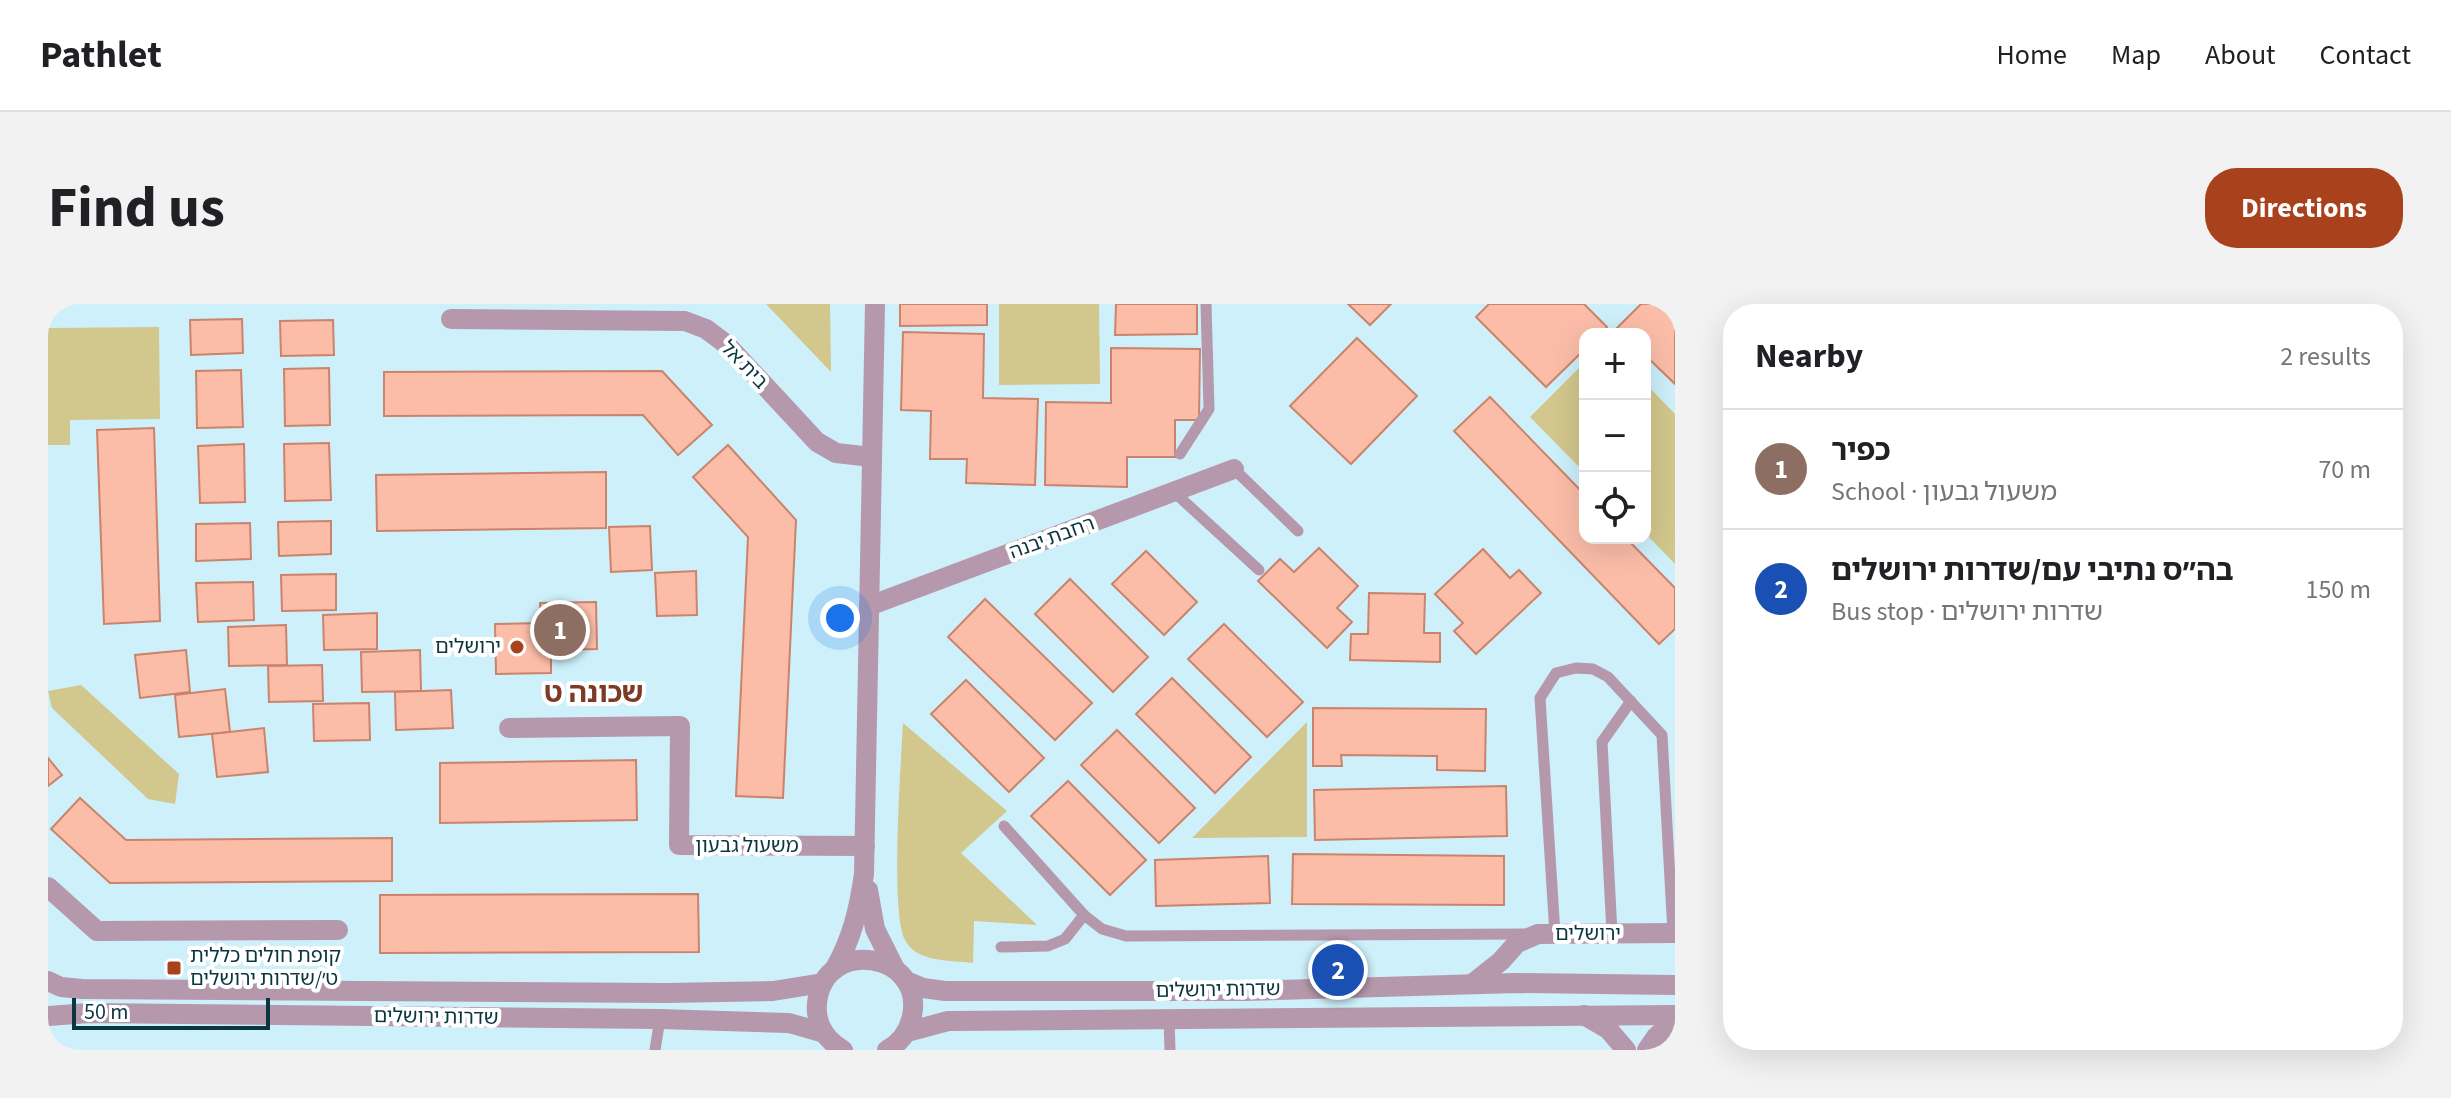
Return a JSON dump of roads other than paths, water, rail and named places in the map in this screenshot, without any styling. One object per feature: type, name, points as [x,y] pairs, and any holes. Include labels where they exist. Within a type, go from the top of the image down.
[{"type":"street","points":[[834,1044],[816,1008],[829,977],[847,948],[857,918],[864,874],[875,304]]},
{"type":"street","name":"בית אל","points":[[451,319],[685,321],[706,329],[726,344],[817,442],[836,453],[872,457]]},
{"type":"street","name":"רחבת יבנה","points":[[869,606],[1234,469]]},
{"type":"street","name":"משעול גבעון","points":[[509,728],[680,726],[679,845],[865,846]]},
{"type":"street","points":[[864,874],[875,929],[914,1006],[907,1032],[887,1050]]},
{"type":"street","points":[[48,887],[97,931],[338,930]]},
{"type":"street","name":"ירושלים","points":[[1472,984],[1501,961],[1517,943],[1546,934],[1674,933]]},
{"type":"street","name":"שדרות ירושלים","points":[[48,981],[61,987],[82,989],[773,991],[829,977],[848,962],[864,959],[880,961],[923,988],[945,991],[1243,991],[1472,984],[1675,985]]},
{"type":"street","name":"שדרות ירושלים","points":[[48,1016],[89,1013],[789,1023],[834,1044]]},
{"type":"street","points":[[1584,1015],[1608,1029],[1626,1050]]},
{"type":"street","name":"שדרות ירושלים","points":[[907,1032],[948,1021],[1584,1015],[1675,1018]]},
{"type":"street","points":[[1647,1050],[1675,1018]]},
{"type":"lane","points":[[1180,454],[1209,409],[1206,304]]},
{"type":"lane","points":[[1234,469],[1298,531]]},
{"type":"lane","points":[[1174,492],[1259,570]]},
{"type":"lane","points":[[1004,826],[1084,915],[1102,929],[1126,936],[1546,934],[1540,698],[1556,673],[1576,668],[1593,669],[1608,677],[1662,735],[1674,933]]},
{"type":"lane","points":[[1612,933],[1602,742],[1612,723],[1631,701]]},
{"type":"lane","points":[[1001,947],[1048,946],[1065,939],[1084,915]]},
{"type":"lane","points":[[1169,1018],[1170,1050]]},
{"type":"lane","points":[[655,1050],[660,1019]]},
{"type":"place","name":"כפיר","points":[[560,630]]},
{"type":"place","name":"ירושלים","points":[[517,647]]},
{"type":"place","name":"קופת חולים כללית ט׳/שדרות ירושלים","points":[[174,968]]},
{"type":"place","name":"בה״ס נתיבי עם/שדרות ירושלים","points":[[1338,970]]},
{"type":"district","name":"שכונה ט","points":[[594,693]]}]
